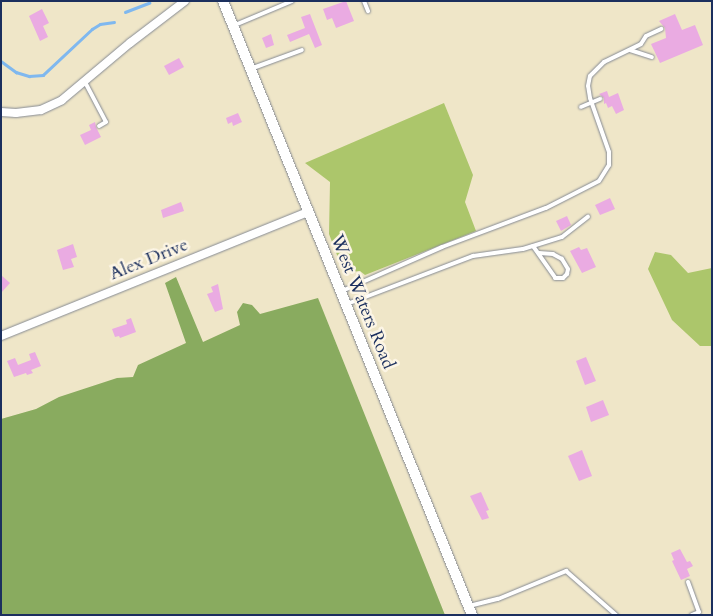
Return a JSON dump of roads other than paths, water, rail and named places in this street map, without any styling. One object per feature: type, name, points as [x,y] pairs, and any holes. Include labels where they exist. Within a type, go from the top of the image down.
[{"type":"street","points":[[2,111],[16,114],[41,110],[62,100],[130,43],[185,1]]},
{"type":"street","name":"West Waters Road","points":[[223,1],[470,611]]},
{"type":"street","name":"Alex Drive","points":[[1,336],[308,212]]},
{"type":"lane","points":[[233,26],[292,1]]},
{"type":"lane","points":[[364,1],[368,11]]},
{"type":"lane","points":[[339,291],[442,247],[546,208],[599,181],[609,165],[609,152],[588,86],[594,70],[604,62],[641,44],[646,36],[661,29]]},
{"type":"lane","points":[[250,69],[302,50]]},
{"type":"lane","points":[[630,50],[637,50],[652,57]]},
{"type":"lane","points":[[85,82],[106,122],[99,126]]},
{"type":"lane","points":[[581,107],[600,99]]},
{"type":"lane","points":[[345,304],[473,256],[533,246],[567,235],[588,217]]},
{"type":"lane","points":[[533,246],[539,253],[548,272],[555,278],[563,278],[567,274],[568,269],[562,259],[552,254],[539,253]]},
{"type":"lane","points":[[470,611],[566,571],[616,615]]},
{"type":"lane","points":[[688,582],[699,612],[692,615]]},
{"type":"waterway","points":[[125,12],[149,3]]},
{"type":"waterway","points":[[1,61],[16,72],[29,76],[43,75],[92,29],[100,24],[114,22]]}]
